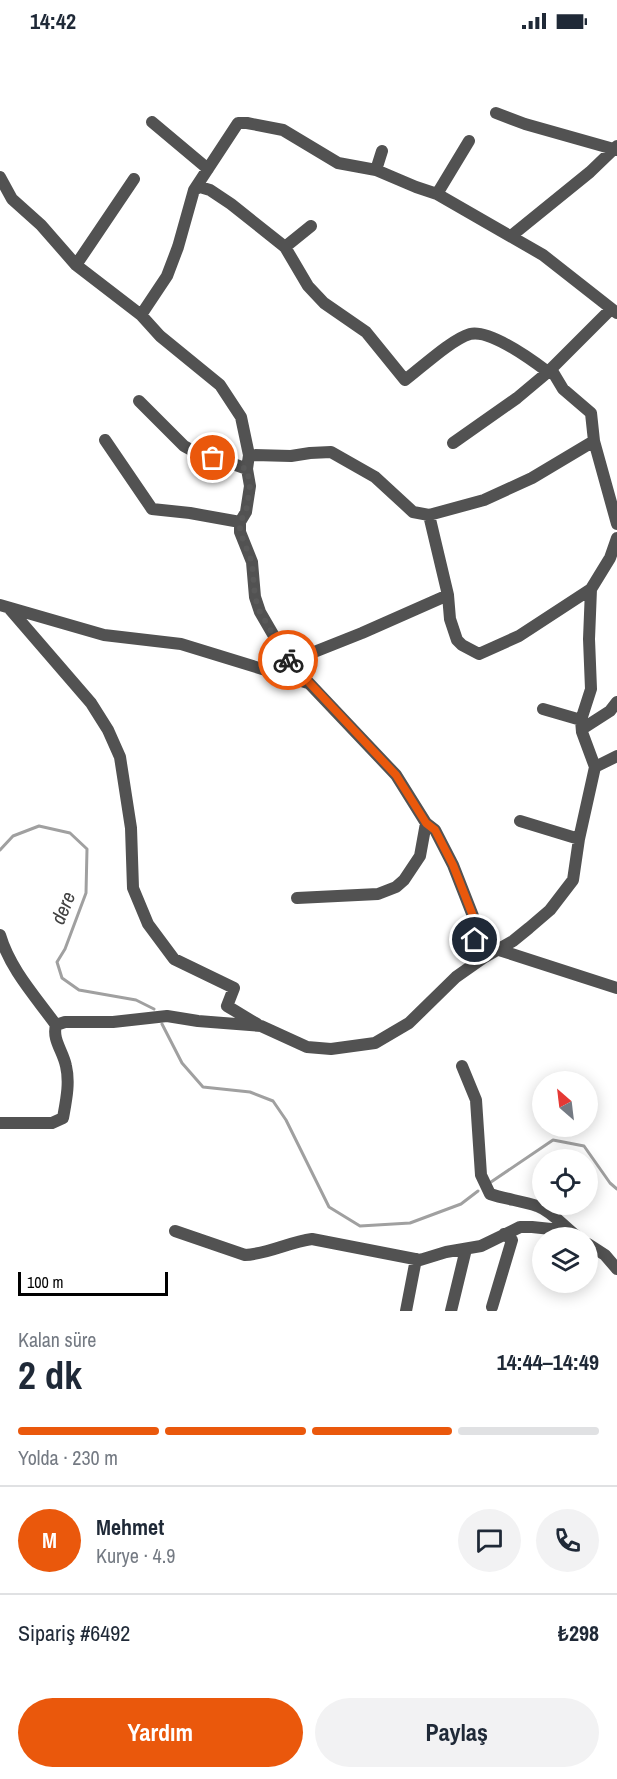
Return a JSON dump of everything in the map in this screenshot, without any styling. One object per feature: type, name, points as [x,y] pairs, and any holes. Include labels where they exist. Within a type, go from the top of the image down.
[{"type":"street","points":[[496,113],[525,124],[616,148]]},
{"type":"street","points":[[152,122],[208,170]]},
{"type":"street","points":[[141,315],[167,276],[178,247],[194,190],[238,123],[283,130],[338,163],[376,170],[437,194],[543,255],[614,311],[517,398],[453,443]]},
{"type":"street","points":[[437,194],[468,141]]},
{"type":"street","points":[[511,236],[616,148]]},
{"type":"street","points":[[376,170],[382,151]]},
{"type":"street","points":[[0,177],[12,199],[41,225],[76,265],[141,315],[160,336],[220,385],[242,417],[249,456],[247,469],[250,486],[246,512],[240,522],[240,532],[252,562],[255,597],[260,612],[289,662],[396,775],[426,823],[435,830],[453,865],[473,916],[471,927],[475,940],[617,988]]},
{"type":"street","points":[[76,265],[134,179]]},
{"type":"street","points":[[194,190],[200,187],[210,190],[285,247],[308,286],[324,303],[366,332],[405,380],[450,346],[468,335],[477,334],[518,350],[550,370],[563,389],[591,413],[594,441],[617,524]]},
{"type":"street","points":[[285,247],[310,226]]},
{"type":"street","points":[[139,401],[184,447],[247,469]]},
{"type":"street","points":[[105,440],[152,509],[240,522]]},
{"type":"street","points":[[249,456],[291,456],[331,452],[375,477],[413,512],[429,515],[484,500],[513,487],[594,441]]},
{"type":"street","points":[[429,515],[448,595],[450,619],[457,640],[479,654],[519,636],[591,589],[614,561],[617,538]]},
{"type":"street","points":[[4,606],[91,703],[108,730],[120,757],[131,828],[133,888],[148,924],[174,959],[234,988],[226,1006],[261,1026],[307,1047],[332,1049],[375,1043],[409,1023],[456,977],[521,935],[550,910],[573,879],[579,839],[595,767],[581,724],[591,689],[589,639],[591,589]]},
{"type":"street","points":[[289,662],[448,595]]},
{"type":"street","points":[[4,606],[104,635],[181,644],[309,683]]},
{"type":"street","points":[[543,709],[581,724],[610,711],[617,702]]},
{"type":"street","points":[[595,767],[617,756]]},
{"type":"street","points":[[520,821],[579,839]]},
{"type":"street","points":[[297,898],[378,894],[396,887],[404,880],[420,856],[426,823]]},
{"type":"street","points":[[0,935],[5,952],[18,973],[56,1025]]},
{"type":"street","points":[[56,1025],[65,1022],[113,1022],[167,1016],[261,1026]]},
{"type":"street","points":[[0,1124],[52,1124],[63,1118],[68,1084],[66,1065],[54,1032],[56,1025]]},
{"type":"street","points":[[462,1066],[476,1100],[481,1175],[490,1194],[537,1206],[552,1214],[566,1227]]},
{"type":"street","points":[[175,1231],[245,1255],[257,1255],[298,1241],[312,1239],[420,1260],[481,1246],[520,1227],[532,1227]]},
{"type":"street","points":[[492,1308],[512,1240],[504,1234]]},
{"type":"street","points":[[451,1311],[465,1249]]},
{"type":"street","points":[[598,1250],[617,1269]]},
{"type":"street","points":[[405,1311],[416,1259]]},
{"type":"waterway","name":"dere","points":[[0,850],[13,836],[39,826],[70,833],[87,849],[86,893],[65,949],[57,962],[62,978],[79,990],[136,1000],[154,1009]]},
{"type":"waterway","points":[[162,1024],[182,1063],[203,1087],[250,1092],[273,1101],[286,1120],[329,1207],[360,1226],[410,1223],[461,1204],[478,1191]]},
{"type":"waterway","points":[[491,1182],[553,1140],[584,1146],[610,1183],[617,1189]]},
{"type":"way so far","points":[[213,458],[247,469],[250,486],[246,512],[240,522],[240,532],[252,562],[255,597],[260,612],[288,660]]},
{"type":"route","points":[[288,660],[396,775],[426,823],[435,830],[453,865],[473,916],[471,927],[475,940]]}]
